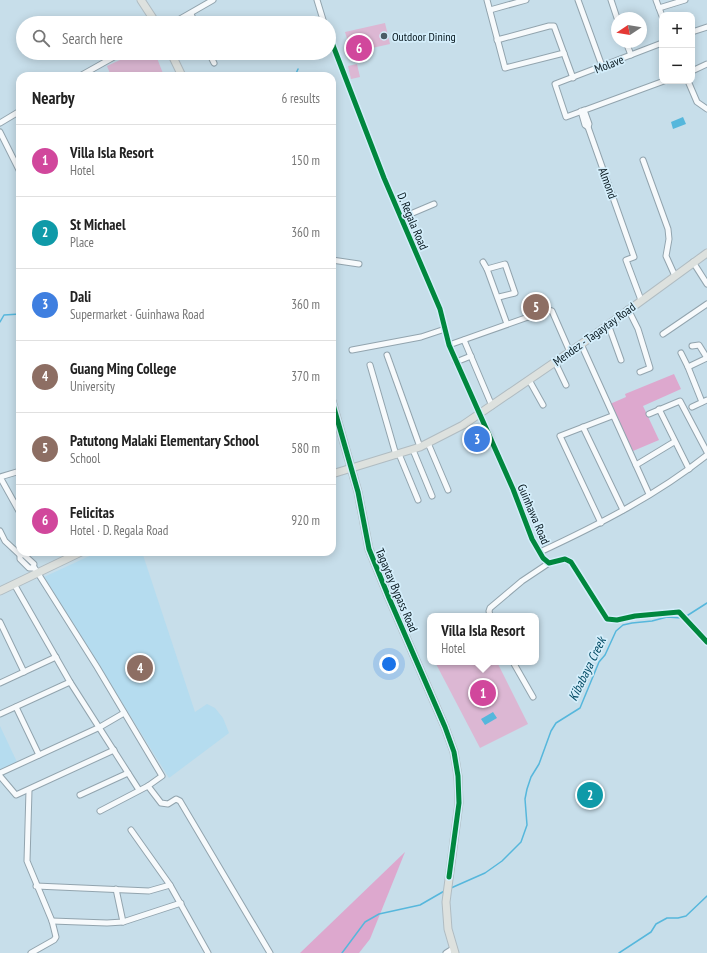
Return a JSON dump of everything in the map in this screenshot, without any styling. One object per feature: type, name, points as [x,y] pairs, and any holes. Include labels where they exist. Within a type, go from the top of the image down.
[{"type":"main road","points":[[141,0],[151,16]]},
{"type":"main road","points":[[174,60],[180,72]]},
{"type":"main road","name":"Mendez - Tagaytay Road","points":[[336,473],[416,448],[463,425],[570,352],[707,252]]},
{"type":"main road","name":"Tagaytay Bypass Road","points":[[336,416],[350,469],[358,492],[365,533],[372,556],[447,732],[454,752],[458,776],[459,803],[446,902],[448,929],[454,951]]},
{"type":"main road","points":[[0,591],[28,576],[36,569],[70,556]]},
{"type":"street","points":[[187,16],[213,0]]},
{"type":"street","points":[[316,0],[322,16]]},
{"type":"street","points":[[487,0],[505,68],[564,53]]},
{"type":"street","points":[[490,10],[526,0]]},
{"type":"street","points":[[578,0],[602,66]]},
{"type":"street","points":[[611,0],[615,12]]},
{"type":"street","points":[[656,0],[660,12]]},
{"type":"street","points":[[659,8],[684,0]]},
{"type":"street","points":[[498,40],[549,26],[554,26],[573,78]]},
{"type":"street","points":[[695,31],[707,27]]},
{"type":"street","name":"Molave","points":[[582,111],[566,117],[555,84],[659,44]]},
{"type":"street","points":[[628,48],[631,55]]},
{"type":"street","name":"D. Regala Road","points":[[336,53],[401,218],[440,309],[449,345],[479,414]]},
{"type":"street","points":[[87,72],[109,60]]},
{"type":"street","points":[[695,70],[707,64]]},
{"type":"street","points":[[582,111],[659,83]]},
{"type":"street","points":[[689,84],[696,102],[707,109]]},
{"type":"street","name":"Almond","points":[[582,111],[589,124],[588,127],[634,257],[626,260],[641,300]]},
{"type":"street","points":[[0,123],[16,113]]},
{"type":"street","points":[[0,132],[16,164]]},
{"type":"street","points":[[642,160],[668,229],[669,239],[666,256],[675,276]]},
{"type":"street","points":[[401,218],[434,204]]},
{"type":"street","points":[[336,261],[359,264]]},
{"type":"street","points":[[483,262],[498,297],[507,324]]},
{"type":"street","points":[[693,262],[707,284]]},
{"type":"street","points":[[487,269],[505,264],[515,293],[498,297]]},
{"type":"street","points":[[663,334],[707,304]]},
{"type":"street","points":[[628,309],[638,329],[650,368],[640,372]]},
{"type":"street","points":[[449,345],[548,310],[552,311],[570,352]]},
{"type":"street","points":[[608,324],[621,360]]},
{"type":"street","points":[[352,350],[422,337],[445,329]]},
{"type":"street","points":[[464,340],[492,406]]},
{"type":"street","points":[[581,344],[612,416],[649,494]]},
{"type":"street","points":[[688,367],[707,358],[699,345],[692,346]]},
{"type":"street","points":[[681,353],[705,401],[692,407]]},
{"type":"street","points":[[387,355],[432,496]]},
{"type":"street","points":[[456,362],[471,356]]},
{"type":"street","points":[[555,362],[566,385]]},
{"type":"street","points":[[370,365],[397,455],[418,500]]},
{"type":"street","points":[[529,380],[542,405]]},
{"type":"street","points":[[540,552],[601,523],[623,510],[689,469],[707,453],[680,401],[649,414]]},
{"type":"street","points":[[659,409],[674,442],[689,469]]},
{"type":"street","name":"Guinhawa Road","points":[[479,414],[540,552],[543,558],[549,563]]},
{"type":"street","points":[[601,523],[560,436],[612,416]]},
{"type":"street","points":[[583,427],[623,510]]},
{"type":"street","points":[[636,465],[674,442]]},
{"type":"street","points":[[428,443],[448,490]]},
{"type":"street","points":[[16,472],[0,477],[16,506]]},
{"type":"street","points":[[0,531],[2,542],[16,552]]},
{"type":"street","points":[[20,556],[28,568],[36,569],[162,776],[148,786],[100,811]]},
{"type":"street","points":[[489,613],[489,611],[500,599],[549,563],[564,559],[571,562],[603,615],[612,621],[669,612],[679,612],[689,620],[707,642]]},
{"type":"street","points":[[14,584],[70,682],[139,790]]},
{"type":"street","points":[[0,622],[24,672]]},
{"type":"street","points":[[0,683],[56,656]]},
{"type":"street","points":[[515,665],[533,697]]},
{"type":"street","points":[[0,714],[70,682]]},
{"type":"street","points":[[16,707],[39,755]]},
{"type":"street","points":[[0,773],[100,727],[124,712]]},
{"type":"street","points":[[0,776],[16,795],[114,750]]},
{"type":"street","points":[[80,795],[128,773]]},
{"type":"street","points":[[148,786],[161,804],[168,804],[176,799],[180,801],[270,953]]},
{"type":"street","points":[[29,790],[27,861],[36,886],[52,921],[56,938],[31,953]]},
{"type":"street","points":[[131,830],[182,903],[208,953]]},
{"type":"street","points":[[36,886],[149,891],[170,885]]},
{"type":"street","points":[[116,889],[123,922]]},
{"type":"street","points":[[52,921],[107,924],[123,922],[182,903]]},
{"type":"street","points":[[446,953],[454,951]]},
{"type":"shaded area","points":[[385,23],[390,44],[372,48],[368,37],[348,42],[345,32]]},
{"type":"shaded area","points":[[120,60],[158,60],[162,72],[109,72],[107,66]]},
{"type":"shaded area","points":[[357,64],[360,77],[351,79],[348,66]]},
{"type":"shaded area","points":[[547,297],[551,306],[525,317],[521,308]]},
{"type":"shaded area","points":[[674,374],[681,389],[643,406],[659,440],[633,451],[610,404],[626,397],[625,394]]},
{"type":"shaded area","points":[[89,556],[143,556],[195,712],[207,704],[215,708],[223,718],[229,733],[169,778],[44,577]]},
{"type":"shaded area","points":[[437,665],[498,665],[528,724],[480,748]]},
{"type":"shaded area","points":[[0,726],[17,762],[0,770]]},
{"type":"shaded area","points":[[405,852],[370,939],[359,953],[300,953]]},
{"type":"water","points":[[683,117],[686,124],[673,129],[671,122]]},
{"type":"water","points":[[493,712],[497,718],[485,725],[481,719]]},
{"type":"waterway","points":[[0,322],[4,315],[16,314]]},
{"type":"waterway","name":"Kibabaya Creek","points":[[685,617],[707,603]]},
{"type":"waterway","name":"Kibabaya Creek","points":[[451,888],[485,873],[502,861],[521,842],[527,825],[525,799],[527,789],[531,777],[539,764],[551,731],[556,723],[580,708],[599,662],[605,655],[616,631],[623,625],[632,623],[652,621],[667,617],[682,618]]},
{"type":"waterway","name":"Kibabaya Creek","points":[[342,953],[365,922],[379,914],[420,905],[446,890]]},
{"type":"waterway","name":"Kibabaya Creek","points":[[619,953],[651,932],[656,924],[667,918],[686,916],[707,896]]},
{"type":"cycle path","points":[[336,53],[384,178],[440,309],[449,345],[513,489],[532,539],[543,558],[549,563],[565,559],[571,562],[607,619],[617,620],[635,616],[679,612],[707,642]]},
{"type":"cycle path","points":[[336,415],[358,492],[369,549],[445,727],[454,752],[458,776],[459,803],[449,877]]},
{"type":"place","name":"Outdoor Dining","points":[[384,36]]},
{"type":"place","name":"Felicitas","points":[[359,48]]},
{"type":"place","name":"Patutong Malaki Elementary School","points":[[536,307]]},
{"type":"place","name":"Dali","points":[[477,439]]},
{"type":"place","name":"Guang Ming College","points":[[140,668]]},
{"type":"place","name":"Villa Isla Resort","points":[[483,693]]},
{"type":"place","name":"St Michael","points":[[590,795]]}]
